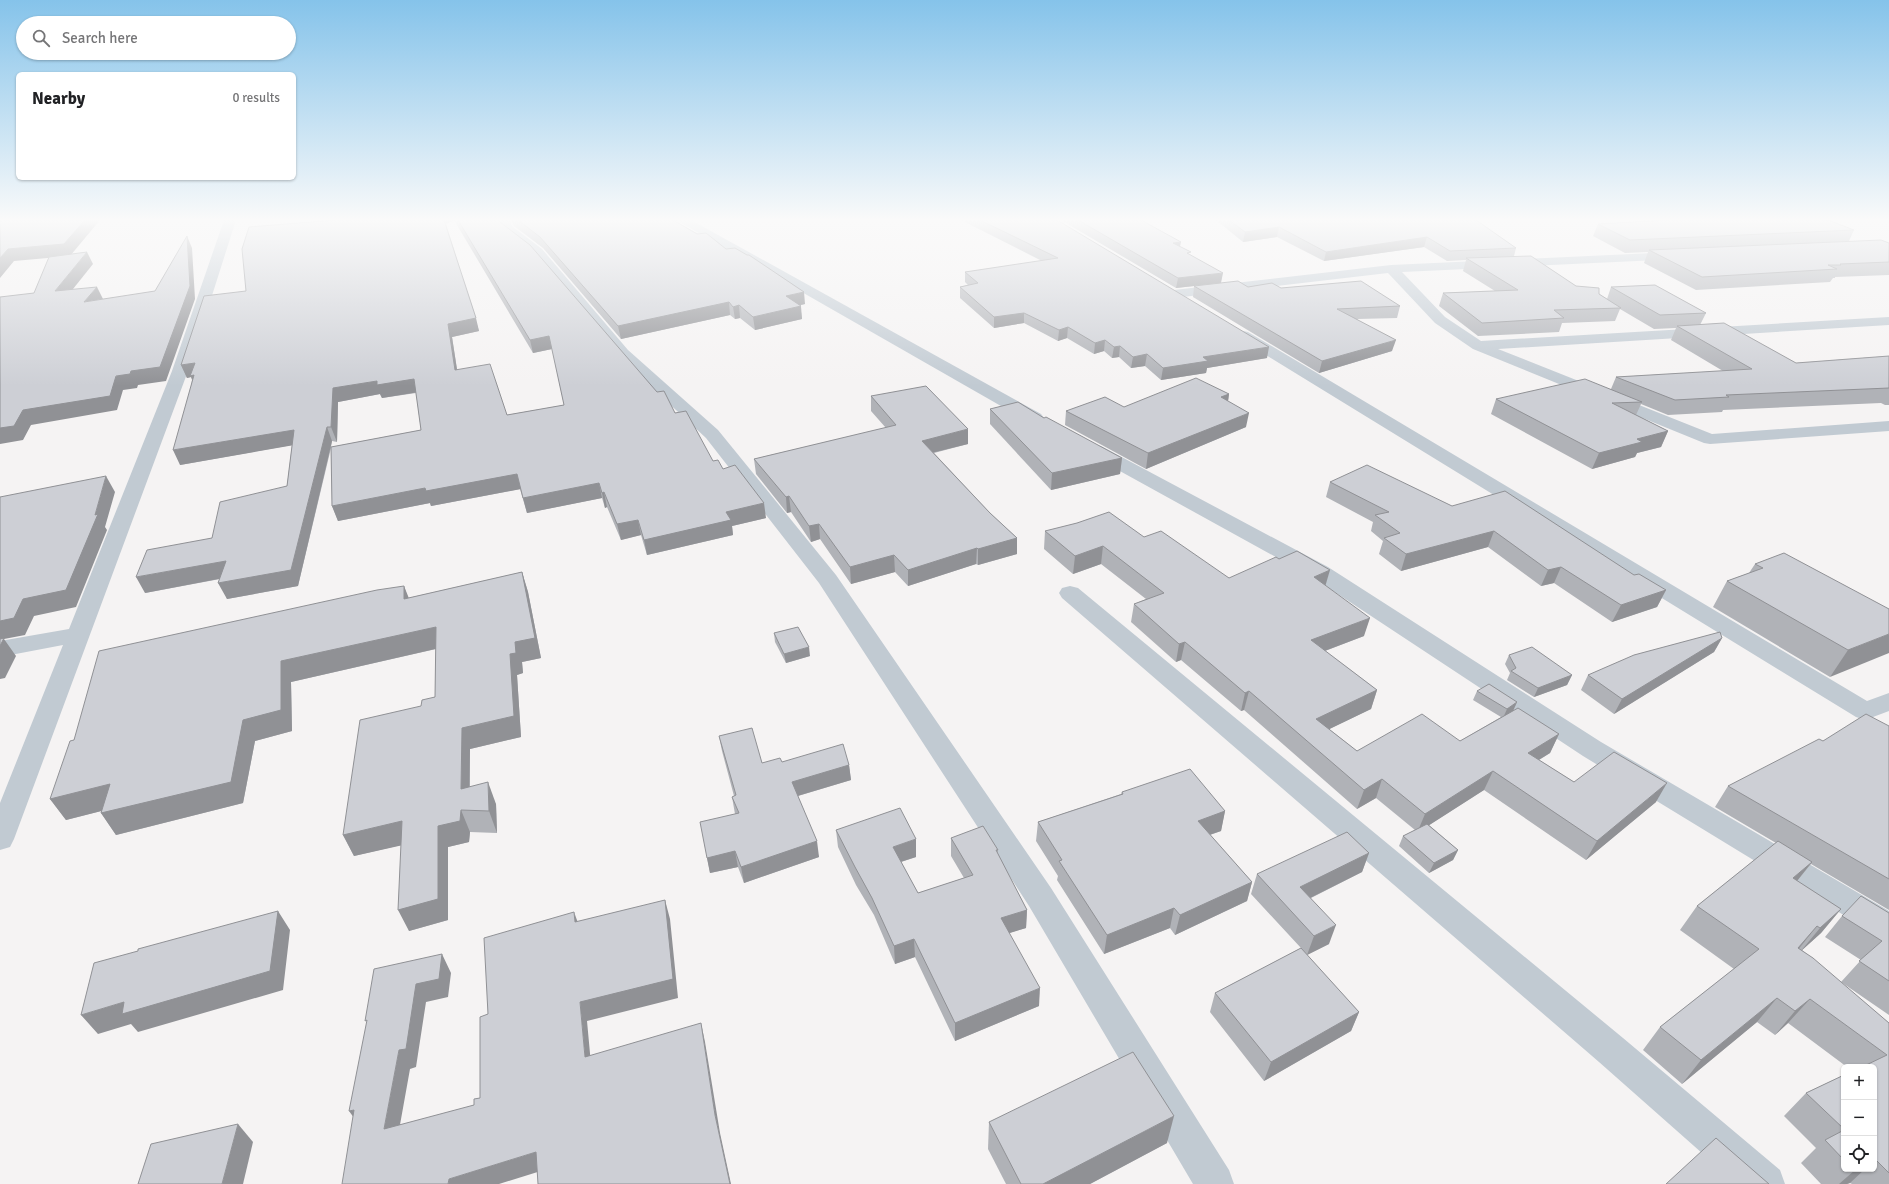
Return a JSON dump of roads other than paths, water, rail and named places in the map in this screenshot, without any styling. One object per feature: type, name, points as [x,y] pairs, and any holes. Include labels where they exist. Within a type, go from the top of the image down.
[{"type":"street","points":[[0,839],[180,371],[212,275]]},
{"type":"street","points":[[558,275],[624,353],[712,434],[828,580],[1040,897],[1215,1184]]},
{"type":"street","points":[[781,275],[1053,428]]},
{"type":"street","points":[[1201,310],[1167,290],[1324,275]]},
{"type":"street","points":[[1397,275],[1440,320],[1478,346],[1710,439],[1889,426]]},
{"type":"street","points":[[1478,346],[1889,321]]},
{"type":"street","points":[[1229,327],[1865,711],[1889,702]]},
{"type":"street","points":[[1080,442],[1320,572],[1592,749],[1889,927]]},
{"type":"street","points":[[1070,593],[1611,1050],[1766,1184]]},
{"type":"street","points":[[0,650],[78,635]]}]
